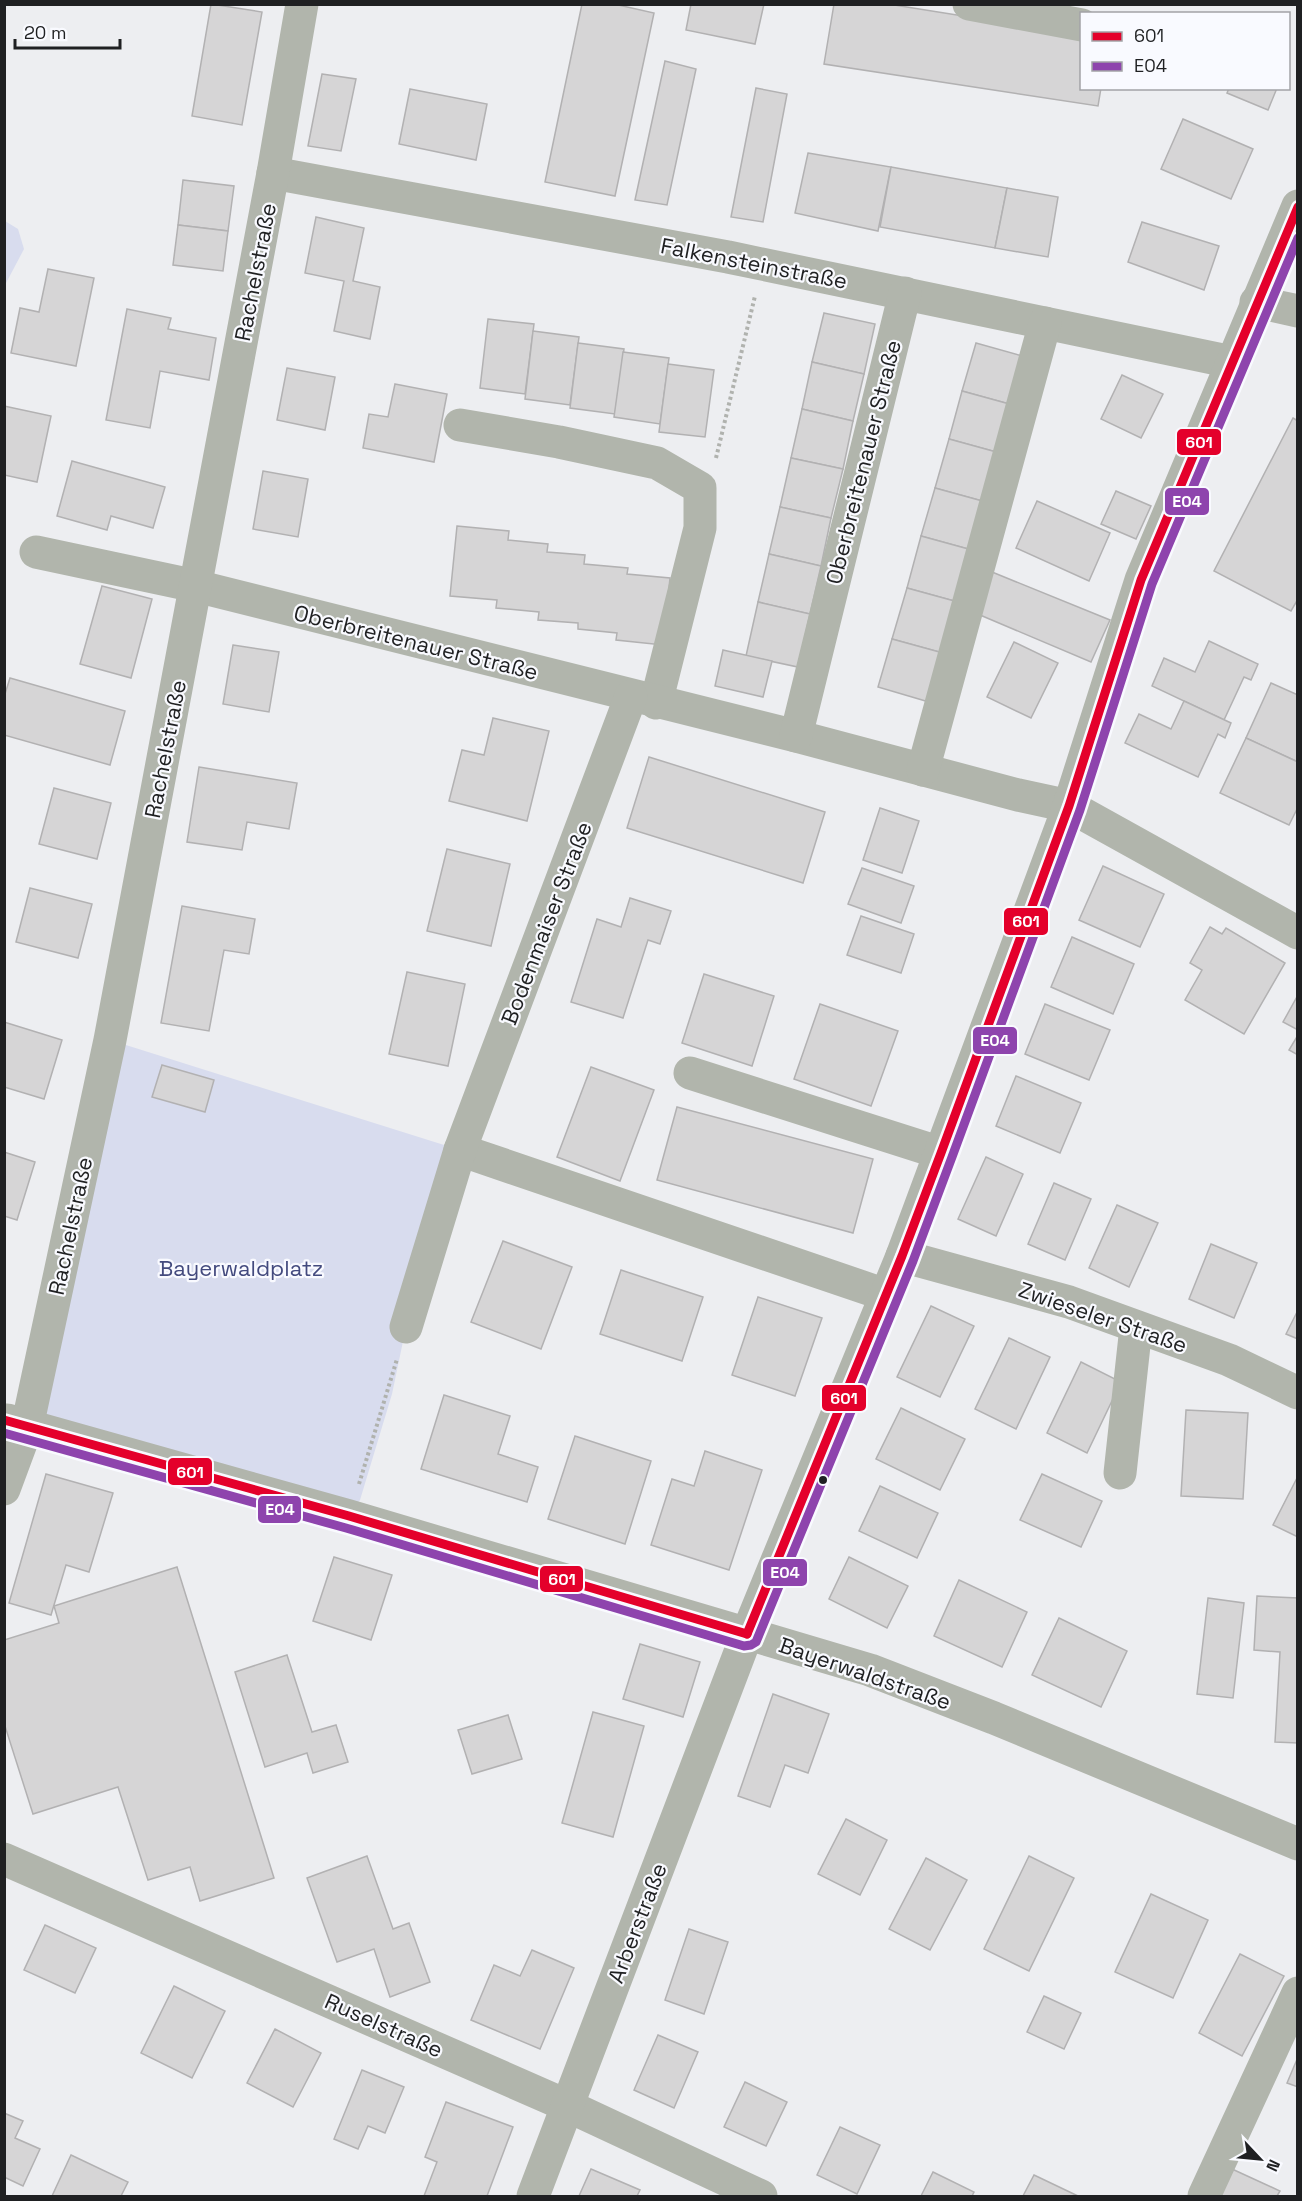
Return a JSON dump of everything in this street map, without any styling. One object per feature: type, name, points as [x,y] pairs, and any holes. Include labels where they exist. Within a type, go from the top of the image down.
[{"type":"street","name":"Rachelstraße","points":[[4,1489],[16,1423],[110,1040],[273,173],[302,4]]},
{"type":"street","points":[[969,4],[1080,25]]},
{"type":"street","name":"Falkensteinstraße","points":[[273,173],[761,264],[1232,362]]},
{"type":"street","name":"Arberstraße","points":[[533,2196],[747,1634],[902,1256],[941,1153],[1069,806],[1141,580],[1298,206]]},
{"type":"street","name":"Oberbreitenauer Straße","points":[[796,736],[905,293]]},
{"type":"street","points":[[1256,302],[1298,312]]},
{"type":"street","points":[[923,770],[1046,322]]},
{"type":"street","points":[[460,425],[559,442],[657,463],[700,488],[700,507]]},
{"type":"street","name":"Bodenmaiser Straße","points":[[406,1327],[460,1150],[643,699],[700,528],[700,507]]},
{"type":"street","name":"Oberbreitenauer Straße","points":[[36,552],[196,586],[1069,806],[1298,933]]},
{"type":"street","points":[[690,1073],[941,1153]]},
{"type":"street","points":[[460,1150],[886,1295]]},
{"type":"street","name":"Zwieseler Straße","points":[[902,1256],[1069,1302],[1229,1360],[1298,1393]]},
{"type":"street","points":[[1120,1473],[1136,1327]]},
{"type":"street","name":"Bayerwaldstraße","points":[[16,1423],[349,1516],[880,1674],[994,1718],[1298,1844]]},
{"type":"street","name":"Ruselstraße","points":[[4,1859],[568,2106],[761,2196]]},
{"type":"street","points":[[1204,2196],[1298,1993]]},
{"type":"path","points":[[700,507],[710,484],[761,264]]},
{"type":"path","points":[[349,1516],[406,1327]]},
{"type":"green space","points":[[5,221],[18,229],[24,249],[5,285]]},
{"type":"green space","name":"Bayerwaldplatz","points":[[110,1040],[460,1150],[406,1327],[392,1394],[360,1500],[349,1516],[27,1427]]},
{"type":"building","points":[[211,4],[262,12],[242,125],[192,116]]},
{"type":"building","points":[[582,4],[614,4],[654,13],[615,196],[545,182]]},
{"type":"building","points":[[691,4],[764,4],[755,44],[686,30]]},
{"type":"building","points":[[834,4],[888,4],[1080,35],[1080,90],[1101,90],[1098,106],[824,64]]},
{"type":"building","points":[[665,61],[696,69],[667,205],[635,200]]},
{"type":"building","points":[[322,74],[356,79],[341,151],[308,146]]},
{"type":"building","points":[[756,88],[787,94],[763,222],[731,217]]},
{"type":"building","points":[[410,89],[487,104],[476,160],[399,144]]},
{"type":"building","points":[[1228,90],[1276,90],[1268,110],[1227,93]]},
{"type":"building","points":[[1183,119],[1253,149],[1231,199],[1161,169]]},
{"type":"building","points":[[808,153],[891,167],[878,231],[795,213]]},
{"type":"building","points":[[891,167],[1007,188],[995,248],[880,227]]},
{"type":"building","points":[[183,180],[234,186],[228,231],[178,225]]},
{"type":"building","points":[[1007,188],[1058,197],[1048,257],[995,248]]},
{"type":"building","points":[[316,217],[364,228],[353,281],[380,287],[370,339],[334,331],[344,281],[305,273]]},
{"type":"building","points":[[1142,222],[1219,246],[1204,290],[1128,262]]},
{"type":"building","points":[[178,225],[228,231],[223,271],[173,265]]},
{"type":"building","points":[[48,269],[94,278],[76,366],[11,353],[20,308],[39,312]]},
{"type":"building","points":[[127,309],[171,318],[168,329],[216,338],[209,380],[160,371],[150,428],[106,420]]},
{"type":"building","points":[[824,313],[875,324],[864,374],[812,362]]},
{"type":"building","points":[[488,319],[534,324],[525,394],[480,388]]},
{"type":"building","points":[[533,331],[579,337],[570,405],[525,399]]},
{"type":"building","points":[[578,343],[624,349],[615,414],[570,408]]},
{"type":"building","points":[[976,343],[1026,357],[1013,405],[962,391]]},
{"type":"building","points":[[623,352],[669,358],[660,424],[614,417]]},
{"type":"building","points":[[812,362],[864,374],[853,421],[802,409]]},
{"type":"building","points":[[668,364],[714,370],[705,437],[659,432]]},
{"type":"building","points":[[287,368],[335,377],[325,430],[277,420]]},
{"type":"building","points":[[1122,375],[1163,394],[1141,438],[1101,419]]},
{"type":"building","points":[[395,384],[447,394],[434,462],[363,448],[369,414],[388,417]]},
{"type":"building","points":[[962,391],[1013,405],[1000,453],[949,439]]},
{"type":"building","points":[[4,406],[51,416],[37,482],[4,475]]},
{"type":"building","points":[[802,409],[853,421],[843,469],[791,458]]},
{"type":"building","points":[[1293,418],[1298,421],[1298,599],[1291,611],[1214,571]]},
{"type":"building","points":[[949,439],[1000,453],[986,502],[935,488]]},
{"type":"building","points":[[791,458],[843,469],[831,518],[780,507]]},
{"type":"building","points":[[72,461],[165,487],[153,528],[111,516],[107,530],[57,516]]},
{"type":"building","points":[[263,471],[308,479],[298,537],[253,529]]},
{"type":"building","points":[[935,488],[986,502],[972,550],[921,536]]},
{"type":"building","points":[[1116,491],[1151,506],[1136,539],[1101,524]]},
{"type":"building","points":[[1037,501],[1110,533],[1089,581],[1016,548]]},
{"type":"building","points":[[780,507],[831,518],[821,566],[769,554]]},
{"type":"building","points":[[457,526],[509,531],[508,540],[548,544],[547,552],[585,555],[584,564],[628,568],[627,574],[670,578],[663,645],[616,640],[617,633],[578,629],[578,623],[538,620],[539,612],[496,608],[497,600],[450,596]]},
{"type":"building","points":[[921,536],[972,550],[958,602],[907,588]]},
{"type":"building","points":[[769,554],[821,566],[810,614],[758,602]]},
{"type":"building","points":[[992,572],[1110,620],[1091,662],[980,615]]},
{"type":"building","points":[[102,586],[152,599],[131,678],[80,664]]},
{"type":"building","points":[[907,588],[958,602],[943,653],[892,639]]},
{"type":"building","points":[[758,602],[810,614],[798,667],[746,656]]},
{"type":"building","points":[[892,639],[943,653],[929,702],[878,687]]},
{"type":"building","points":[[1209,641],[1258,664],[1251,680],[1244,677],[1224,720],[1152,686],[1164,658],[1195,672]]},
{"type":"building","points":[[1014,642],[1058,663],[1031,718],[987,697]]},
{"type":"building","points":[[233,645],[279,652],[269,712],[223,704]]},
{"type":"building","points":[[723,650],[772,661],[763,697],[715,686]]},
{"type":"building","points":[[10,678],[125,711],[110,765],[4,735],[4,697]]},
{"type":"building","points":[[1271,683],[1298,695],[1298,762],[1246,738]]},
{"type":"building","points":[[1184,701],[1231,723],[1225,738],[1218,734],[1198,777],[1125,743],[1139,714],[1171,729]]},
{"type":"building","points":[[493,718],[549,731],[527,821],[449,801],[462,750],[484,755]]},
{"type":"building","points":[[1246,738],[1298,762],[1298,807],[1289,825],[1220,793]]},
{"type":"building","points":[[649,757],[825,812],[803,883],[627,828]]},
{"type":"building","points":[[199,767],[297,783],[289,829],[247,822],[242,850],[187,842]]},
{"type":"building","points":[[54,788],[111,803],[97,859],[39,844]]},
{"type":"building","points":[[880,808],[919,821],[902,873],[863,860]]},
{"type":"building","points":[[447,849],[510,864],[491,946],[427,931]]},
{"type":"building","points":[[1103,866],[1164,894],[1140,947],[1079,920]]},
{"type":"building","points":[[862,868],[914,886],[901,923],[848,904]]},
{"type":"building","points":[[30,888],[92,904],[78,958],[16,942]]},
{"type":"building","points":[[630,898],[671,911],[660,944],[648,940],[623,1018],[571,1002],[597,919],[621,927]]},
{"type":"building","points":[[182,906],[255,919],[249,954],[224,950],[209,1031],[161,1023]]},
{"type":"building","points":[[861,916],[914,934],[901,973],[847,955]]},
{"type":"building","points":[[1210,927],[1222,934],[1226,928],[1285,963],[1244,1034],[1185,1000],[1202,970],[1190,963]]},
{"type":"building","points":[[1072,937],[1134,964],[1113,1014],[1051,987]]},
{"type":"building","points":[[407,972],[465,984],[448,1066],[389,1054]]},
{"type":"building","points":[[704,974],[774,996],[752,1066],[682,1043]]},
{"type":"building","points":[[1298,995],[1298,1030],[1283,1022]]},
{"type":"building","points":[[820,1004],[898,1031],[871,1106],[794,1079]]},
{"type":"building","points":[[1045,1004],[1110,1030],[1089,1080],[1025,1054]]},
{"type":"building","points":[[4,1022],[62,1040],[44,1099],[4,1087]]},
{"type":"building","points":[[1298,1035],[1298,1055],[1289,1050]]},
{"type":"building","points":[[162,1065],[214,1080],[205,1112],[152,1097]]},
{"type":"building","points":[[591,1067],[654,1090],[620,1181],[557,1157]]},
{"type":"building","points":[[1016,1076],[1081,1103],[1060,1153],[996,1126]]},
{"type":"building","points":[[677,1107],[873,1159],[853,1233],[657,1180]]},
{"type":"building","points":[[4,1152],[35,1162],[17,1220],[4,1216]]},
{"type":"building","points":[[986,1157],[1023,1174],[996,1236],[958,1219]]},
{"type":"building","points":[[1054,1183],[1091,1199],[1065,1260],[1028,1244]]},
{"type":"building","points":[[1117,1205],[1158,1223],[1129,1287],[1089,1268]]},
{"type":"building","points":[[503,1241],[572,1267],[541,1349],[471,1322]]},
{"type":"building","points":[[1211,1244],[1257,1263],[1234,1318],[1189,1299]]},
{"type":"building","points":[[621,1270],[703,1297],[682,1361],[600,1334]]},
{"type":"building","points":[[758,1297],[822,1318],[795,1396],[732,1375]]},
{"type":"building","points":[[931,1306],[974,1326],[940,1397],[897,1377]]},
{"type":"building","points":[[1298,1310],[1298,1339],[1286,1334]]},
{"type":"building","points":[[1009,1338],[1050,1357],[1016,1429],[975,1409]]},
{"type":"building","points":[[1081,1362],[1121,1382],[1087,1453],[1047,1433]]},
{"type":"building","points":[[444,1395],[510,1416],[498,1454],[538,1467],[527,1502],[421,1469]]},
{"type":"building","points":[[901,1408],[965,1439],[940,1490],[876,1459]]},
{"type":"building","points":[[1186,1410],[1248,1413],[1243,1499],[1181,1496]]},
{"type":"building","points":[[575,1436],[651,1461],[625,1544],[548,1519]]},
{"type":"building","points":[[705,1451],[762,1470],[729,1570],[651,1545],[672,1479],[694,1486]]},
{"type":"building","points":[[46,1474],[113,1493],[89,1572],[66,1565],[51,1615],[9,1603]]},
{"type":"building","points":[[1042,1474],[1102,1501],[1081,1547],[1020,1520]]},
{"type":"building","points":[[1298,1476],[1298,1537],[1273,1525]]},
{"type":"building","points":[[880,1486],[938,1513],[917,1558],[859,1531]]},
{"type":"building","points":[[334,1557],[392,1575],[371,1640],[313,1621]]},
{"type":"building","points":[[849,1557],[908,1586],[887,1628],[829,1599]]},
{"type":"building","points":[[177,1567],[274,1878],[200,1901],[190,1867],[148,1880],[118,1787],[33,1814],[4,1723],[4,1640],[59,1623],[54,1606]]},
{"type":"building","points":[[959,1580],[1027,1612],[1002,1667],[934,1636]]},
{"type":"building","points":[[1257,1596],[1298,1598],[1298,1743],[1275,1742],[1280,1652],[1254,1650]]},
{"type":"building","points":[[1208,1598],[1244,1603],[1233,1698],[1197,1694]]},
{"type":"building","points":[[1059,1618],[1127,1651],[1101,1707],[1032,1675]]},
{"type":"building","points":[[640,1644],[700,1662],[683,1717],[623,1699]]},
{"type":"building","points":[[287,1655],[312,1732],[336,1725],[348,1762],[313,1773],[307,1753],[265,1767],[235,1672]]},
{"type":"building","points":[[773,1694],[829,1714],[808,1773],[785,1765],[770,1807],[738,1796]]},
{"type":"building","points":[[593,1712],[644,1726],[613,1837],[562,1823]]},
{"type":"building","points":[[508,1715],[522,1759],[472,1774],[458,1730]]},
{"type":"building","points":[[846,1819],[887,1840],[860,1895],[818,1874]]},
{"type":"building","points":[[367,1856],[393,1929],[409,1923],[430,1982],[390,1997],[374,1949],[337,1962],[307,1878]]},
{"type":"building","points":[[1029,1856],[1074,1878],[1029,1971],[984,1949]]},
{"type":"building","points":[[926,1858],[967,1880],[930,1950],[889,1929]]},
{"type":"building","points":[[1151,1894],[1208,1920],[1173,1998],[1115,1972]]},
{"type":"building","points":[[45,1925],[96,1948],[75,1993],[24,1970]]},
{"type":"building","points":[[689,1929],[728,1942],[704,2014],[665,2000]]},
{"type":"building","points":[[532,1950],[574,1968],[540,2049],[471,2020],[494,1965],[520,1976]]},
{"type":"building","points":[[1240,1954],[1284,1976],[1242,2056],[1199,2033]]},
{"type":"building","points":[[174,1986],[225,2011],[192,2078],[141,2053]]},
{"type":"building","points":[[1044,1996],[1081,2013],[1064,2049],[1027,2032]]},
{"type":"building","points":[[275,2029],[321,2053],[293,2107],[247,2083]]},
{"type":"building","points":[[658,2035],[698,2052],[674,2108],[634,2090]]},
{"type":"building","points":[[1298,2057],[1298,2087],[1287,2083]]},
{"type":"building","points":[[362,2070],[404,2087],[385,2133],[368,2126],[358,2149],[334,2139]]},
{"type":"building","points":[[745,2082],[787,2102],[766,2146],[724,2127]]},
{"type":"building","points":[[446,2102],[513,2127],[487,2196],[424,2196],[437,2162],[425,2157]]},
{"type":"building","points":[[4,2113],[23,2121],[15,2138],[40,2149],[23,2186],[4,2177]]},
{"type":"building","points":[[840,2127],[880,2145],[857,2194],[817,2175]]},
{"type":"building","points":[[71,2155],[128,2182],[121,2196],[52,2196]]},
{"type":"building","points":[[591,2169],[640,2190],[637,2196],[579,2196]]},
{"type":"building","points":[[1232,2169],[1280,2191],[1277,2196],[1219,2196]]},
{"type":"building","points":[[933,2172],[974,2192],[972,2196],[921,2196]]},
{"type":"building","points":[[1034,2175],[1078,2196],[1023,2196]]},
{"type":"transit line","name":"601","points":[[747,1634],[902,1256],[941,1153],[1069,806],[1141,580],[1298,207]]},
{"type":"transit line","name":"E04","points":[[4,1433],[346,1528],[744,1646],[756,1642],[913,1261],[952,1157],[1080,810],[1152,584],[1298,238]]},
{"type":"transit line","name":"601","points":[[4,1420],[349,1516],[747,1634]]}]
